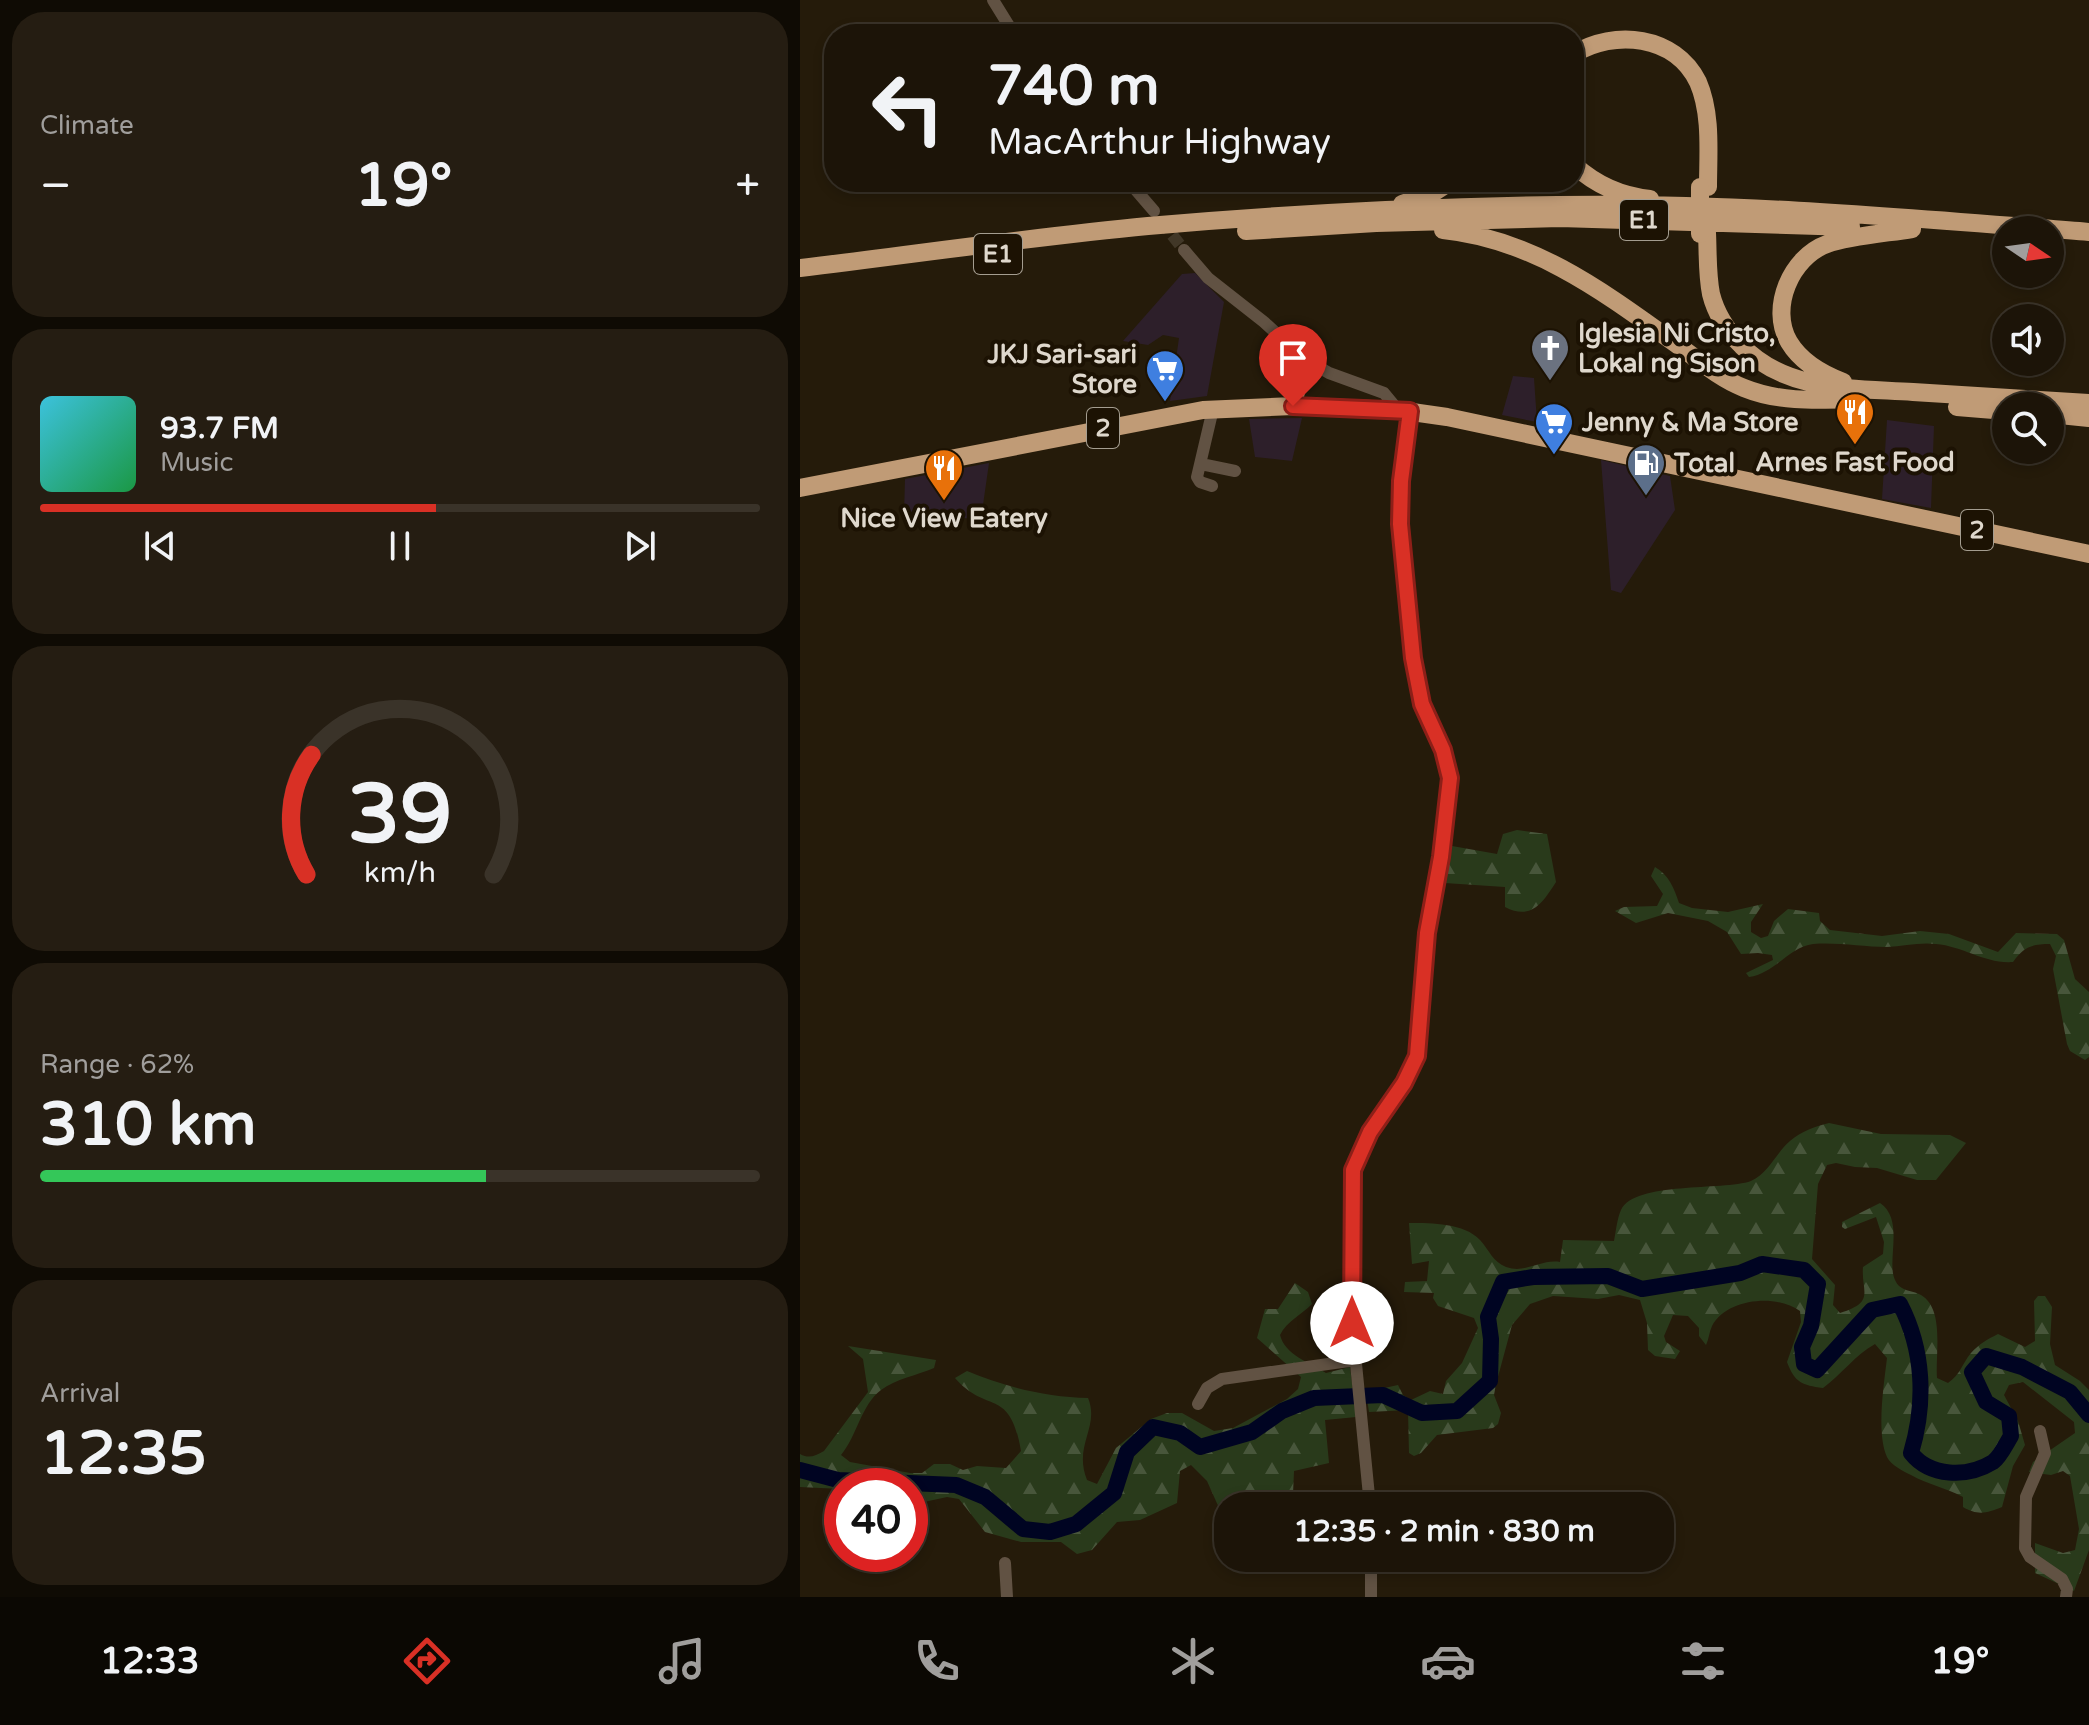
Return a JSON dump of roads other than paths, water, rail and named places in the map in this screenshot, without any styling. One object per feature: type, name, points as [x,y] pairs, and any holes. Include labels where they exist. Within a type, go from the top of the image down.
[{"type":"highway","points":[[1584,50],[1610,39],[1655,44],[1679,59],[1697,82],[1708,129],[1704,234],[1711,295],[1720,318],[1754,360],[1802,382],[1860,394],[1992,409]]},
{"type":"highway","points":[[1584,63],[1594,55],[1626,47],[1664,58],[1687,80],[1696,107],[1704,187]]},
{"type":"highway","points":[[1584,174],[1608,189],[1704,207]]},
{"type":"highway","points":[[1379,216],[1431,192]]},
{"type":"highway","name":"E1","points":[[800,268],[1145,227],[1560,205],[1704,207],[2089,232]]},
{"type":"highway","points":[[1379,216],[1466,232],[1517,246],[1571,271],[1743,388],[1797,401],[1860,394],[2089,403]]},
{"type":"highway","name":"E1","points":[[800,278],[1159,237],[1379,216],[1560,218],[1912,229],[1992,235]]},
{"type":"highway","points":[[1860,394],[1807,363],[1789,342],[1783,324],[1786,289],[1793,272],[1807,255],[1827,244],[1912,229]]},
{"type":"highway","points":[[2064,241],[2089,243]]},
{"type":"highway","points":[[1293,406],[1303,358]]},
{"type":"highway","name":"2","points":[[800,488],[1180,413],[1293,406],[1404,410],[2089,554]]},
{"type":"highway","points":[[2064,415],[2089,418]]},
{"type":"street","points":[[993,0],[1008,24]]},
{"type":"street","points":[[1138,192],[1154,211]]},
{"type":"street","points":[[1184,250],[1208,278],[1264,322],[1303,358],[1329,373],[1384,393],[1404,410],[1400,524],[1416,675],[1422,704],[1450,770],[1441,857],[1427,933],[1417,1056],[1404,1083],[1370,1132],[1353,1170],[1352,1323],[1368,1492]]},
{"type":"street","points":[[1212,486],[1198,480],[1213,409]]},
{"type":"street","points":[[1201,464],[1235,471]]},
{"type":"street","points":[[1198,1404],[1207,1388],[1222,1379],[1356,1360]]},
{"type":"street","points":[[2040,1431],[2045,1453],[2026,1497],[2027,1533],[2024,1543],[2030,1557],[2062,1579],[2067,1589],[2066,1597]]},
{"type":"street","points":[[1005,1563],[1007,1597]]},
{"type":"street","points":[[1371,1572],[1371,1597]]},
{"type":"waterway","points":[[800,1470],[838,1480],[956,1485],[985,1497],[1023,1529],[1050,1532],[1076,1524],[1114,1493],[1127,1452],[1153,1427],[1180,1433],[1200,1447],[1252,1432],[1282,1411],[1314,1398],[1383,1395],[1422,1413],[1457,1411],[1490,1381],[1488,1317],[1503,1282],[1533,1277],[1608,1276],[1642,1289],[1740,1273],[1762,1264],[1804,1270],[1818,1284],[1811,1326],[1802,1347],[1804,1364],[1817,1370],[1872,1310],[1900,1304],[1914,1340],[1920,1377],[1919,1415],[1911,1453],[1928,1467],[1961,1473],[1983,1467],[1996,1460],[2011,1436],[2009,1416],[1986,1402],[1972,1372],[1986,1356],[2022,1367],[2070,1392],[2089,1415]]},
{"type":"tunnel","points":[[1161,221],[1184,250]]},
{"type":"place","name":"Iglesia Ni Cristo, Lokal ng Sison","points":[[1550,382]]},
{"type":"place","name":"JKJ Sari-sari Store","points":[[1165,403]]},
{"type":"place","name":"Arnes Fast Food","points":[[1855,446]]},
{"type":"place","name":"Jenny & Ma Store","points":[[1554,456]]},
{"type":"place","name":"Total","points":[[1646,497]]},
{"type":"place","name":"Nice View Eatery","points":[[944,502]]}]
